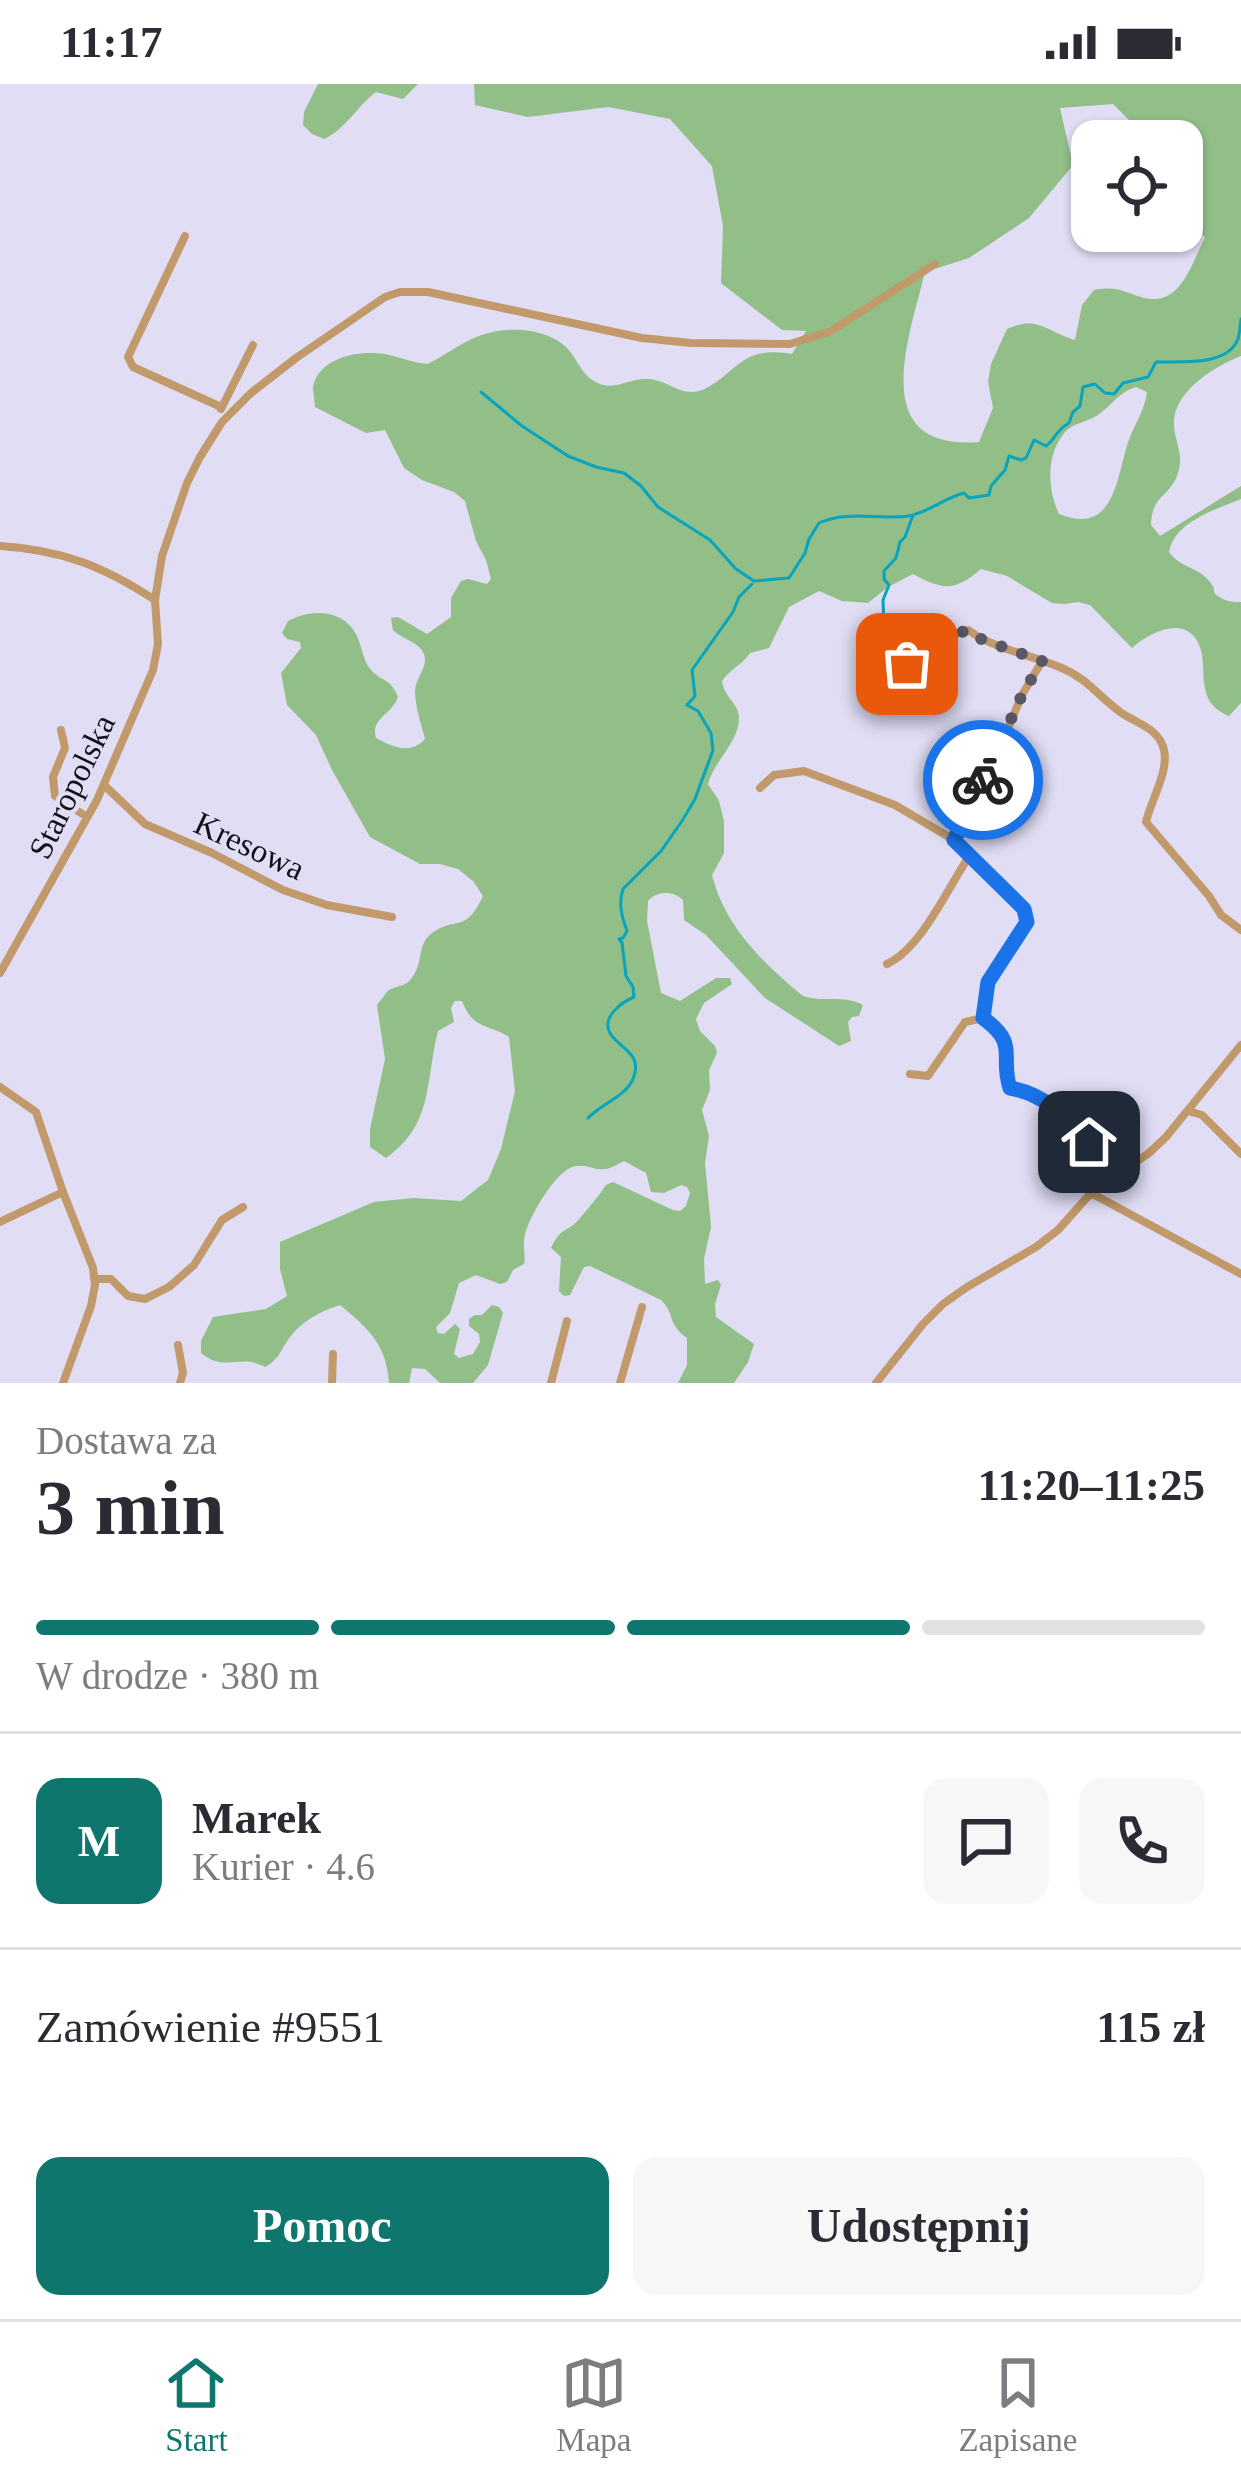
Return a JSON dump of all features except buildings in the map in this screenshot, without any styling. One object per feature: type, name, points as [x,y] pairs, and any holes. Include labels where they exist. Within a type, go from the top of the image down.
[{"type":"street","points":[[184,236],[128,357],[133,367],[221,407]]},
{"type":"street","points":[[0,546],[41,549],[88,562],[155,600],[170,527],[187,483],[222,422],[296,358],[385,297],[400,292],[428,292],[642,338],[691,344],[790,344],[830,331],[935,265]]},
{"type":"street","points":[[222,422],[221,407],[253,345]]},
{"type":"street","name":"Staropolska","points":[[0,972],[104,784],[153,670],[158,644],[155,600]]},
{"type":"street","points":[[891,673],[949,636],[968,630],[1091,684],[1117,710],[1157,734],[1165,753],[1146,822],[1221,915],[1241,930]]},
{"type":"street","points":[[954,840],[1042,661]]},
{"type":"street","points":[[61,730],[65,748],[53,777],[55,796],[87,817]]},
{"type":"street","points":[[760,788],[774,775],[804,771],[895,805],[954,840],[1024,909],[1027,922],[988,982],[983,1018]]},
{"type":"street","name":"Kresowa","points":[[104,784],[145,824],[283,890],[327,905],[392,916]]},
{"type":"street","points":[[886,964],[901,957],[917,937],[970,855]]},
{"type":"street","points":[[910,1074],[928,1076],[965,1022],[983,1018],[1008,1048],[1010,1088],[1040,1097],[1061,1112],[1118,1172]]},
{"type":"street","points":[[876,1383],[944,1304],[1036,1247],[1091,1193],[1149,1153],[1241,1045]]},
{"type":"street","points":[[0,1087],[36,1112],[94,1279],[91,1306],[63,1383]]},
{"type":"street","points":[[1188,1112],[1202,1115],[1241,1154]]},
{"type":"street","points":[[0,1222],[63,1192]]},
{"type":"street","points":[[1091,1193],[1241,1274]]},
{"type":"street","points":[[94,1279],[111,1279],[128,1295],[145,1299],[169,1287],[194,1265],[222,1220],[243,1207]]},
{"type":"street","points":[[620,1383],[642,1307]]},
{"type":"street","points":[[551,1383],[567,1321]]},
{"type":"street","points":[[178,1345],[180,1383]]},
{"type":"street","points":[[332,1383],[333,1354]]},
{"type":"green space","points":[[318,84],[418,84],[403,99],[376,92],[324,139],[303,125]]},
{"type":"green space","points":[[474,84],[1241,84],[1241,356],[1200,380],[1177,408],[1179,468],[1154,508],[1151,525],[1160,536],[1241,486],[1241,499],[1188,525],[1169,552],[1206,577],[1217,595],[1241,602],[1241,703],[1229,716],[1212,704],[1201,650],[1188,632],[1170,628],[1132,648],[1090,605],[1052,603],[1007,576],[981,569],[948,586],[913,574],[868,603],[842,601],[819,591],[789,607],[769,648],[750,653],[722,681],[739,718],[735,735],[708,784],[724,821],[724,853],[712,875],[726,911],[747,943],[803,996],[863,1005],[859,1016],[848,1022],[851,1041],[839,1046],[765,998],[706,935],[684,920],[679,897],[661,893],[648,901],[647,921],[661,993],[680,1001],[716,978],[730,978],[732,984],[704,1003],[696,1019],[717,1053],[702,1110],[709,1136],[705,1163],[711,1227],[704,1259],[705,1284],[718,1280],[716,1317],[754,1344],[734,1383],[678,1383],[687,1365],[687,1338],[661,1300],[590,1266],[584,1267],[570,1295],[559,1291],[561,1257],[551,1248],[606,1185],[613,1182],[673,1210],[686,1206],[687,1187],[651,1192],[646,1173],[624,1161],[603,1169],[576,1166],[561,1175],[528,1227],[524,1264],[513,1270],[507,1282],[476,1275],[459,1283],[450,1313],[436,1327],[444,1334],[455,1324],[460,1329],[454,1354],[459,1358],[473,1354],[480,1342],[469,1319],[492,1305],[503,1313],[488,1365],[473,1383],[440,1383],[425,1369],[412,1368],[409,1383],[389,1383],[374,1338],[340,1305],[300,1326],[265,1367],[218,1362],[201,1353],[201,1341],[213,1317],[266,1309],[287,1296],[280,1242],[374,1202],[461,1201],[488,1180],[515,1091],[509,1037],[476,1021],[462,1001],[455,1001],[451,1008],[454,1022],[438,1031],[425,1101],[413,1131],[386,1158],[370,1147],[385,1059],[377,1005],[389,990],[410,980],[427,938],[471,916],[483,896],[458,869],[420,864],[370,837],[316,735],[287,705],[281,673],[301,648],[300,642],[282,633],[288,621],[306,614],[334,615],[350,625],[368,667],[398,697],[376,726],[376,738],[414,747],[425,739],[415,691],[425,657],[418,646],[393,630],[391,618],[398,617],[427,634],[451,617],[451,598],[461,581],[487,584],[491,579],[465,501],[404,468],[385,430],[366,433],[315,407],[317,376],[333,362],[355,354],[379,353],[428,364],[476,337],[522,330],[556,339],[601,384],[647,379],[691,392],[708,387],[755,355],[792,354],[806,331],[782,330],[721,283],[723,226],[712,166],[670,119],[608,107],[528,117],[475,105]],"holes":[[[1113,104],[1129,120],[1203,120],[1203,252],[1166,297],[1094,290],[1082,305],[1075,340],[1034,324],[1007,329],[991,364],[988,382],[993,408],[979,442],[944,440],[921,429],[908,410],[904,385],[905,357],[925,272],[969,258],[1029,218],[1071,167],[1060,108]],[[1136,387],[1147,392],[1117,484],[1103,510],[1078,519],[1059,514],[1050,472],[1059,441],[1068,429],[1098,415],[1121,395]]]},
{"type":"waterway","points":[[481,392],[568,456],[624,473],[658,507],[710,540],[754,581],[789,578],[819,523],[841,517],[908,516],[964,493],[969,498],[989,495],[1009,456],[1026,458],[1034,440],[1046,446],[1069,423],[1080,406],[1083,387],[1095,384],[1114,394],[1123,383],[1148,377],[1156,362],[1202,361],[1224,354],[1238,339],[1241,319]]},
{"type":"waterway","points":[[884,627],[883,600],[889,585],[884,571],[896,558],[913,515]]},
{"type":"waterway","points":[[588,1118],[624,1092],[635,1072],[633,1058],[608,1027],[614,1011],[634,997],[619,939],[627,931],[623,889],[661,851],[695,799],[713,750],[711,733],[698,711],[687,705],[695,696],[692,670],[752,584]]},
{"type":"way so far","points":[[907,664],[949,636],[968,630],[1042,661],[983,780]]},
{"type":"route","points":[[983,780],[954,840],[1024,909],[1027,922],[988,982],[983,1018],[1008,1048],[1010,1088],[1040,1097],[1089,1142]]}]
